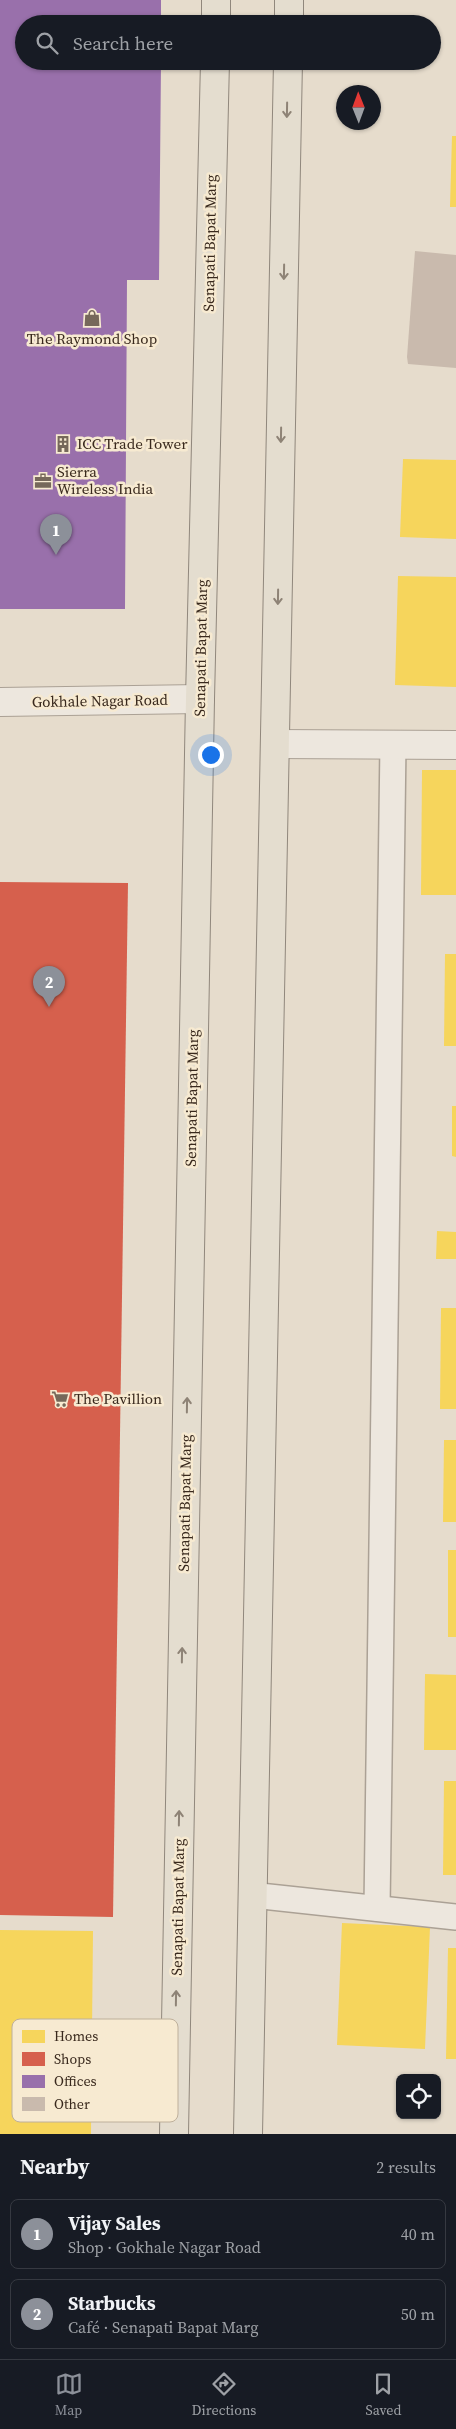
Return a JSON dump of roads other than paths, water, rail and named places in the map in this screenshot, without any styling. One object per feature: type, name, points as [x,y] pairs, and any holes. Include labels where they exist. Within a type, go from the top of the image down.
[{"type":"main road","points":[[216,0],[216,15]]},
{"type":"main road","points":[[289,0],[289,15]]},
{"type":"main road","name":"Senapati Bapat Marg","points":[[176,2019],[200,699],[215,70]]},
{"type":"main road","points":[[248,2134],[288,70]]},
{"type":"street","name":"Gokhale Nagar Road","points":[[0,702],[200,699]]},
{"type":"street","points":[[275,744],[456,745]]},
{"type":"lane","points":[[377,1908],[393,744]]},
{"type":"lane","points":[[252,1896],[456,1917]]},
{"type":"place","name":"The Raymond Shop","points":[[92,318]]},
{"type":"place","name":"ICC Trade Tower","points":[[63,444]]},
{"type":"place","name":"Sierra Wireless India","points":[[43,481]]},
{"type":"place","name":"Vijay Sales","points":[[56,555]]},
{"type":"place","name":"Starbucks","points":[[49,1007]]},
{"type":"place","name":"The Pavillion","points":[[60,1399]]}]
